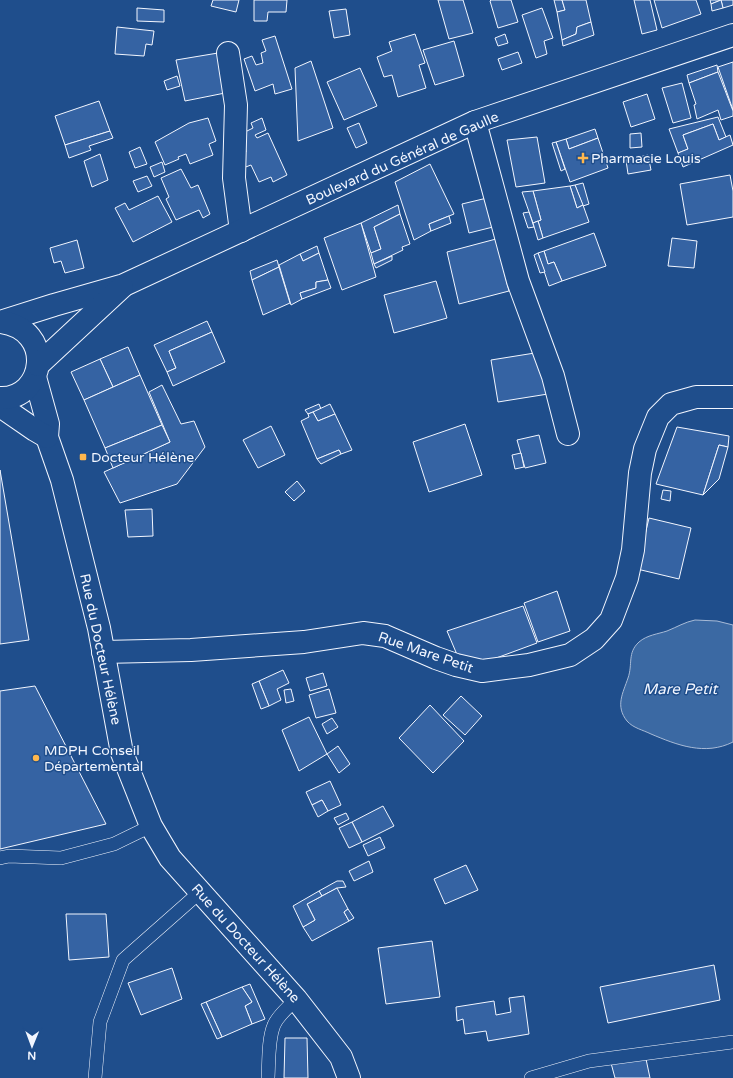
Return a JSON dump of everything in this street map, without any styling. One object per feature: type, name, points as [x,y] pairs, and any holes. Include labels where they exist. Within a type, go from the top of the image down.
[{"type":"street","name":"Boulevard du Général de Gaulle","points":[[124,285],[475,122],[733,35]]},
{"type":"street","points":[[228,52],[236,105],[234,178],[241,231]]},
{"type":"street","points":[[475,122],[518,281],[553,376],[568,434]]},
{"type":"street","points":[[0,322],[124,285]]},
{"type":"street","points":[[0,398],[6,398],[17,394],[27,387],[36,371],[124,285]]},
{"type":"street","name":"Rue du Docteur Hélène","points":[[0,322],[13,324],[24,330],[33,340],[38,352],[36,371],[48,424],[47,437],[62,480],[99,628],[122,753],[151,826],[170,858],[296,999],[341,1057],[349,1078]]},
{"type":"street","name":"Rue Mare Petit","points":[[103,652],[191,650],[304,642],[363,633],[384,636],[436,658],[456,665],[482,671],[528,666],[570,655],[594,639],[611,620],[622,592],[627,578],[633,550],[640,473],[645,449],[658,417],[671,404],[696,397],[733,397]]},
{"type":"street","points":[[0,406],[47,437]]},
{"type":"lane","points":[[0,858],[9,856],[61,858],[114,844],[151,826]]},
{"type":"lane","points":[[95,1078],[100,1022],[123,960],[200,892]]},
{"type":"lane","points":[[268,1078],[271,1035],[274,1025],[279,1017],[296,999]]},
{"type":"lane","points":[[532,1078],[588,1061],[733,1042]]},
{"type":"water","name":"Mare Petit","points":[[695,620],[717,621],[733,625],[733,742],[723,746],[702,749],[671,742],[635,727],[627,721],[621,710],[622,694],[629,673],[635,646],[645,638]]},
{"type":"building","points":[[213,0],[239,0],[236,12],[211,6]]},
{"type":"building","points":[[254,0],[287,0],[286,12],[268,12],[267,21],[254,21]]},
{"type":"building","points":[[438,0],[463,0],[473,33],[449,39]]},
{"type":"building","points":[[511,0],[518,22],[498,28],[490,1]]},
{"type":"building","points":[[554,0],[562,0],[565,10],[557,12]]},
{"type":"building","points":[[562,0],[586,0],[591,22],[577,27],[576,34],[562,40],[557,12],[565,10]]},
{"type":"building","points":[[634,0],[650,0],[657,30],[642,34]]},
{"type":"building","points":[[654,0],[696,0],[701,14],[662,28]]},
{"type":"building","points":[[710,0],[721,0],[711,4]]},
{"type":"building","points":[[721,0],[733,0],[733,5],[723,8]]},
{"type":"building","points":[[721,0],[723,8],[712,11],[711,4]]},
{"type":"building","points":[[137,8],[164,10],[164,22],[137,21]]},
{"type":"building","points":[[542,8],[553,38],[544,41],[547,54],[536,58],[522,15]]},
{"type":"building","points":[[346,9],[350,35],[334,38],[329,11]]},
{"type":"building","points":[[591,22],[594,35],[563,46],[562,40],[576,34],[577,27]]},
{"type":"building","points":[[117,27],[154,31],[152,45],[146,44],[144,56],[115,54]]},
{"type":"building","points":[[415,34],[425,63],[419,65],[426,88],[398,97],[392,75],[384,77],[377,57],[392,51],[389,42]]},
{"type":"building","points":[[505,34],[508,43],[498,46],[495,38]]},
{"type":"building","points":[[275,36],[292,89],[275,94],[273,84],[255,91],[244,59],[252,56],[256,65],[263,63],[261,53],[266,51],[262,40]]},
{"type":"building","points":[[454,41],[464,76],[435,85],[423,50]]},
{"type":"building","points":[[518,52],[522,63],[502,70],[498,59]]},
{"type":"building","points":[[218,53],[225,93],[185,101],[176,60]]},
{"type":"building","points":[[311,61],[333,128],[298,141],[295,68]]},
{"type":"building","points":[[733,62],[733,110],[718,67]]},
{"type":"building","points":[[717,65],[718,72],[689,83],[687,75]]},
{"type":"building","points":[[360,68],[377,106],[344,120],[327,82]]},
{"type":"building","points":[[718,72],[733,111],[733,116],[721,120],[718,110],[697,119],[694,105],[696,104],[689,83]]},
{"type":"building","points":[[177,76],[180,86],[167,90],[164,81]]},
{"type":"building","points":[[682,83],[691,118],[673,123],[662,88]]},
{"type":"building","points":[[647,94],[655,119],[631,127],[623,102]]},
{"type":"building","points":[[99,101],[110,131],[65,145],[55,116]]},
{"type":"building","points":[[718,117],[726,137],[719,140],[713,124],[683,135],[688,149],[678,153],[669,129]]},
{"type":"building","points":[[208,118],[216,141],[209,144],[213,155],[190,164],[186,154],[165,165],[155,142],[189,123]]},
{"type":"building","points":[[262,118],[266,130],[255,135],[257,138],[268,133],[287,175],[273,182],[271,177],[259,182],[251,165],[243,168],[241,154],[246,152],[243,133],[253,128],[251,123]]},
{"type":"building","points":[[359,123],[367,143],[356,148],[347,128]]},
{"type":"building","points":[[713,124],[719,140],[730,135],[733,145],[683,167],[678,153],[688,149],[683,135]]},
{"type":"building","points":[[595,129],[598,138],[569,149],[566,139]]},
{"type":"building","points":[[110,131],[113,138],[89,146],[91,150],[69,158],[65,145]]},
{"type":"building","points":[[641,133],[642,147],[630,148],[630,134]]},
{"type":"building","points":[[537,137],[545,183],[516,187],[507,140]]},
{"type":"building","name":"Pharmacie Louis","points":[[598,138],[608,168],[570,182],[556,142],[566,139],[569,149]]},
{"type":"building","points":[[556,142],[565,169],[561,171],[552,143]]},
{"type":"building","points":[[140,147],[147,164],[135,168],[129,152]]},
{"type":"building","points":[[100,154],[108,180],[92,187],[84,161]]},
{"type":"building","points":[[648,155],[651,170],[628,174],[626,160]]},
{"type":"building","points":[[162,162],[165,172],[154,177],[150,167]]},
{"type":"building","points":[[430,164],[454,214],[429,224],[431,231],[414,240],[395,182]]},
{"type":"building","points":[[181,169],[191,188],[198,185],[210,214],[203,218],[199,210],[176,220],[166,199],[169,197],[161,178]]},
{"type":"building","points":[[730,175],[733,191],[733,217],[687,225],[680,184]]},
{"type":"building","points":[[147,176],[152,186],[138,192],[133,181]]},
{"type":"building","points":[[583,183],[589,204],[583,206],[575,185]]},
{"type":"building","points":[[575,185],[583,205],[577,208],[570,186]]},
{"type":"building","points":[[570,186],[577,208],[583,205],[589,222],[543,238],[538,221],[541,220],[533,191]]},
{"type":"building","points":[[533,191],[541,220],[533,223],[522,192]]},
{"type":"building","points":[[158,196],[172,222],[133,242],[115,208],[125,203],[129,210]]},
{"type":"building","points":[[487,198],[493,227],[469,233],[462,204]]},
{"type":"building","points":[[398,205],[400,214],[374,227],[381,249],[371,253],[361,223]]},
{"type":"building","points":[[529,212],[534,227],[528,228],[523,213]]},
{"type":"building","points":[[400,214],[410,244],[402,247],[403,250],[374,264],[371,253],[381,249],[374,227]]},
{"type":"building","points":[[449,216],[451,223],[431,231],[429,224]]},
{"type":"building","points":[[538,221],[543,238],[538,240],[533,223]]},
{"type":"building","points":[[361,223],[376,277],[342,290],[324,238]]},
{"type":"building","points":[[594,233],[606,266],[562,281],[554,262],[548,264],[544,251]]},
{"type":"building","points":[[672,238],[697,241],[694,268],[668,266]]},
{"type":"building","points":[[496,239],[509,291],[459,304],[447,252]]},
{"type":"building","points":[[77,240],[84,268],[65,273],[61,261],[54,263],[50,248]]},
{"type":"building","points":[[317,246],[319,253],[303,261],[300,254]]},
{"type":"building","points":[[544,251],[548,264],[554,262],[562,281],[549,286],[538,253]]},
{"type":"building","points":[[319,253],[328,280],[316,282],[316,288],[300,293],[302,299],[291,305],[279,265],[300,254],[303,261]]},
{"type":"building","points":[[538,253],[545,272],[540,273],[534,255]]},
{"type":"building","points":[[392,256],[392,260],[376,268],[374,264]]},
{"type":"building","points":[[277,260],[279,267],[252,280],[250,271]]},
{"type":"building","points":[[279,267],[290,303],[263,315],[252,280]]},
{"type":"building","points":[[328,280],[331,288],[302,299],[300,293],[316,288],[316,282]]},
{"type":"building","points":[[436,281],[447,318],[394,333],[384,295]]},
{"type":"building","points":[[207,321],[212,332],[169,351],[176,368],[167,372],[154,345]]},
{"type":"building","points":[[212,332],[225,362],[173,386],[167,372],[176,368],[169,351]]},
{"type":"building","points":[[128,347],[140,375],[113,387],[100,359]]},
{"type":"building","points":[[541,352],[548,394],[498,402],[491,360]]},
{"type":"building","points":[[100,359],[113,387],[84,400],[71,372]]},
{"type":"building","points":[[140,375],[162,425],[105,448],[84,400]]},
{"type":"building","points":[[162,385],[181,424],[194,421],[205,447],[177,484],[120,503],[104,472],[170,442],[149,392]]},
{"type":"building","points":[[319,404],[321,409],[308,414],[305,410]]},
{"type":"building","points":[[330,404],[335,414],[318,421],[313,412]]},
{"type":"building","points":[[313,412],[318,421],[335,414],[352,450],[341,454],[339,450],[317,459],[301,421],[309,417],[308,414]]},
{"type":"building","points":[[465,424],[482,475],[429,492],[413,442]]},
{"type":"building","points":[[162,425],[170,442],[113,468],[105,448]]},
{"type":"building","points":[[271,426],[285,455],[258,468],[243,440]]},
{"type":"building","points":[[677,427],[729,436],[728,447],[719,445],[703,495],[656,484]]},
{"type":"building","points":[[539,435],[546,463],[525,468],[517,440]]},
{"type":"building","points":[[719,445],[728,447],[719,479],[703,495]]},
{"type":"building","points":[[339,450],[341,454],[321,464],[317,459]]},
{"type":"building","points":[[521,453],[524,467],[515,469],[512,455]]},
{"type":"building","points":[[0,470],[29,640],[0,644]]},
{"type":"building","points":[[297,481],[305,491],[294,501],[285,492]]},
{"type":"building","points":[[663,490],[671,491],[670,501],[661,499]]},
{"type":"building","points":[[152,509],[153,536],[128,537],[125,510]]},
{"type":"building","points":[[649,518],[691,528],[679,579],[637,569]]},
{"type":"building","points":[[557,591],[570,631],[538,642],[524,603]]},
{"type":"building","points":[[523,606],[537,643],[480,664],[458,657],[447,631]]},
{"type":"building","points":[[283,670],[289,683],[277,689],[281,700],[269,706],[259,681]]},
{"type":"building","points":[[323,673],[327,686],[310,691],[306,678]]},
{"type":"building","points":[[259,681],[269,706],[261,709],[252,684]]},
{"type":"building","name":"MDPH Conseil Départemental","points":[[35,686],[106,824],[0,849],[0,691]]},
{"type":"building","points":[[291,689],[294,701],[286,703],[284,690]]},
{"type":"building","points":[[329,689],[336,713],[316,718],[309,695]]},
{"type":"building","points":[[461,696],[482,716],[465,735],[443,715]]},
{"type":"building","points":[[430,705],[464,741],[433,773],[399,738]]},
{"type":"building","points":[[309,717],[327,754],[299,771],[282,730]]},
{"type":"building","points":[[332,718],[338,727],[327,734],[322,724]]},
{"type":"building","points":[[338,746],[350,764],[339,773],[327,754]]},
{"type":"building","points":[[330,781],[341,805],[328,811],[322,800],[312,805],[306,792]]},
{"type":"building","points":[[322,800],[328,811],[318,817],[312,805]]},
{"type":"building","points":[[383,806],[394,826],[362,842],[352,822]]},
{"type":"building","points":[[346,813],[349,819],[338,825],[334,818]]},
{"type":"building","points":[[352,822],[362,842],[349,848],[339,828]]},
{"type":"building","points":[[380,837],[385,848],[368,856],[363,845]]},
{"type":"building","points":[[369,861],[373,872],[354,881],[349,871]]},
{"type":"building","points":[[466,865],[478,890],[445,904],[434,879]]},
{"type":"building","points":[[337,881],[343,881],[346,887],[337,888],[322,896],[319,891]]},
{"type":"building","points":[[337,888],[348,909],[344,912],[349,921],[312,941],[303,927],[315,920],[307,904]]},
{"type":"building","points":[[319,891],[322,896],[307,904],[315,920],[303,927],[293,906]]},
{"type":"building","points":[[348,909],[354,918],[349,921],[344,912]]},
{"type":"building","points":[[66,914],[106,914],[109,957],[69,960]]},
{"type":"building","points":[[432,941],[440,997],[386,1004],[378,948]]},
{"type":"building","points":[[714,965],[720,1000],[608,1023],[600,987]]},
{"type":"building","points":[[172,968],[182,999],[141,1015],[128,983]]},
{"type":"building","points":[[250,984],[265,1019],[252,1024],[245,1006],[252,1002],[242,987]]},
{"type":"building","points":[[242,987],[252,1002],[245,1006],[252,1024],[222,1037],[206,1002]]},
{"type":"building","points":[[524,996],[529,1034],[488,1041],[486,1031],[465,1034],[463,1019],[457,1021],[456,1007],[494,1001],[496,1015],[511,1012],[509,998]]},
{"type":"building","points":[[206,1002],[222,1037],[217,1039],[201,1004]]},
{"type":"building","points":[[285,1038],[307,1038],[308,1078],[284,1078]]},
{"type":"building","points":[[646,1059],[650,1078],[615,1078],[611,1063]]},
{"type":"place","name":"Pharmacie Louis","points":[[583,158]]},
{"type":"place","name":"Docteur Hélène","points":[[83,457]]},
{"type":"place","name":"MDPH Conseil Départemental","points":[[36,758]]}]
